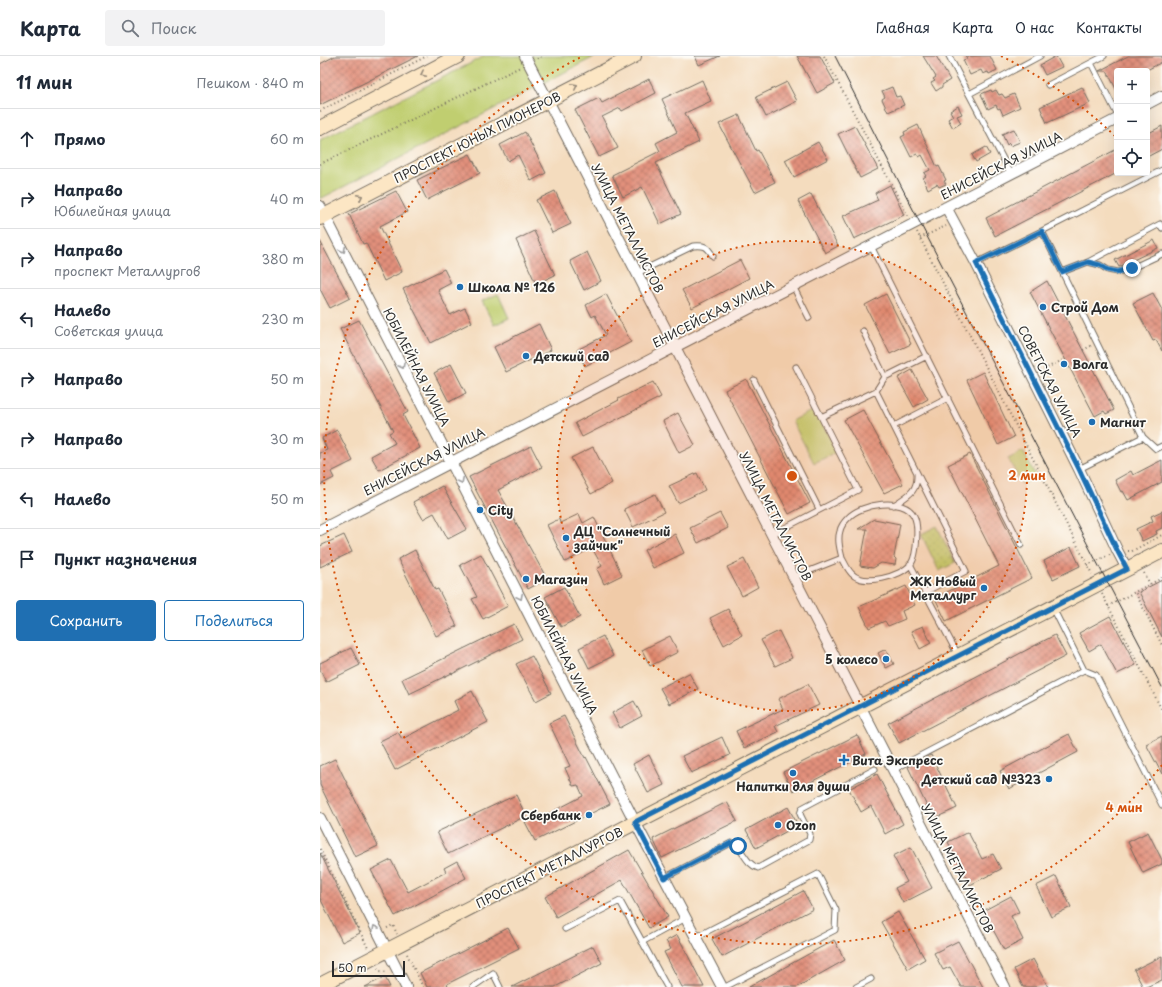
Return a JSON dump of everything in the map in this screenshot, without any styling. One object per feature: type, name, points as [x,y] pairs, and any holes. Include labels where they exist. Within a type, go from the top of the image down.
[{"type":"street","name":"ПРОСПЕКТ ЮНЫХ ПИОНЕРОВ","points":[[322,213],[634,56]]},
{"type":"street","points":[[320,128],[453,57]]},
{"type":"street","name":"УЛИЦА МЕТАЛЛИСТОВ","points":[[527,60],[1005,987]]},
{"type":"street","points":[[1150,102],[1162,96]]},
{"type":"street","name":"ЕНИСЕЙСКАЯ УЛИЦА","points":[[320,530],[1114,122]]},
{"type":"street","name":"СОВЕТСКАЯ УЛИЦА","points":[[946,207],[976,263],[1079,469],[1127,569]]},
{"type":"street","name":"ЮБИЛЕЙНАЯ УЛИЦА","points":[[322,213],[664,878],[723,987]]},
{"type":"street","name":"ПРОСПЕКТ МЕТАЛЛУРГОВ","points":[[320,985],[1162,551]]},
{"type":"street","points":[[320,818],[406,987]]},
{"type":"lane","points":[[949,56],[1011,174]]},
{"type":"lane","points":[[969,94],[1040,56]]},
{"type":"lane","points":[[1048,85],[1104,56]]},
{"type":"lane","points":[[1091,63],[1114,108]]},
{"type":"lane","points":[[976,263],[1162,170]]},
{"type":"lane","points":[[1062,272],[1088,262],[1160,224],[1162,228]]},
{"type":"lane","points":[[1042,231],[1144,437],[1156,449],[1162,446]]},
{"type":"lane","points":[[637,273],[693,246],[700,245],[708,248],[713,256]]},
{"type":"lane","points":[[871,246],[1021,545]]},
{"type":"lane","points":[[1088,262],[1100,265],[1108,270],[1118,272],[1132,268],[1162,254]]},
{"type":"lane","points":[[793,286],[809,318]]},
{"type":"lane","points":[[862,331],[885,377]]},
{"type":"lane","points":[[821,417],[876,391],[885,377],[927,356]]},
{"type":"lane","points":[[772,535],[858,490],[796,368]]},
{"type":"lane","points":[[754,380],[820,509]]},
{"type":"lane","points":[[876,391],[966,571],[925,592]]},
{"type":"lane","points":[[894,426],[948,398]]},
{"type":"lane","points":[[1079,469],[1144,437]]},
{"type":"lane","points":[[894,505],[909,495],[916,487],[917,472]]},
{"type":"lane","points":[[884,504],[894,505],[902,506],[908,509],[915,518],[917,532],[915,550],[910,564],[897,573],[880,579],[861,579],[852,574],[842,558],[839,538],[840,531],[848,517],[857,511],[870,506],[884,504]]},
{"type":"lane","points":[[794,577],[842,558]]},
{"type":"lane","points":[[910,564],[958,656]]},
{"type":"lane","points":[[1052,607],[1084,670],[1096,674],[1162,805]]},
{"type":"lane","points":[[893,770],[1084,670]]},
{"type":"lane","points":[[664,878],[731,843],[738,846],[750,865],[758,868],[809,840],[810,834],[800,814],[802,808],[875,769]]},
{"type":"lane","points":[[696,937],[818,874],[836,910],[834,930],[723,987]]},
{"type":"lane","points":[[565,929],[620,901],[667,987]]},
{"type":"lane","points":[[642,942],[686,918]]},
{"type":"lane","points":[[473,987],[493,973],[500,987]]},
{"type":"lane","points":[[856,987],[871,979]]},
{"type":"path","points":[[320,111],[427,56]]},
{"type":"path","points":[[320,164],[527,60],[542,56]]},
{"type":"path","points":[[824,56],[913,224],[1087,565]]},
{"type":"path","points":[[920,238],[953,222]]},
{"type":"path","points":[[1032,375],[1065,359]]},
{"type":"path","points":[[1132,551],[1162,535]]},
{"type":"path","points":[[1162,578],[1108,606],[1162,710]]},
{"type":"path","points":[[1135,592],[1162,645]]},
{"type":"path","points":[[320,849],[380,970],[388,972],[391,977]]},
{"type":"green space","points":[[485,56],[596,56],[320,199],[320,140]]},
{"type":"green space","points":[[498,294],[509,318],[494,325],[482,301]]},
{"type":"green space","points":[[815,409],[837,452],[814,463],[792,421]]},
{"type":"green space","points":[[1023,451],[1036,477],[1022,484],[1008,459]]},
{"type":"green space","points":[[937,526],[955,563],[939,571],[921,534]]},
{"type":"building","points":[[335,56],[418,56],[320,105],[320,64]]},
{"type":"building","points":[[695,56],[720,56],[699,65]]},
{"type":"building","points":[[797,56],[820,56],[835,83],[817,93]]},
{"type":"building","points":[[923,56],[936,56],[950,80],[936,91],[931,83],[935,81],[933,79],[936,77]]},
{"type":"building","points":[[966,56],[990,56],[997,70],[989,74],[988,72],[983,74],[981,70],[970,75],[963,60],[967,59]]},
{"type":"building","points":[[1056,56],[1062,67],[1045,75],[1040,65]]},
{"type":"building","points":[[1128,56],[1162,56],[1162,62],[1150,68],[1114,68],[1114,85],[1107,71],[1099,71]]},
{"type":"building","points":[[649,79],[656,93],[622,111],[620,108],[602,117],[618,148],[599,157],[575,110],[599,98],[602,103]]},
{"type":"building","points":[[702,80],[711,101],[685,113],[699,142],[656,163],[681,214],[660,224],[642,187],[623,197],[612,175],[660,151],[656,143],[677,132],[662,99]]},
{"type":"building","points":[[787,82],[797,101],[766,117],[756,97]]},
{"type":"building","points":[[892,87],[896,97],[900,96],[904,105],[888,112],[882,99],[885,97],[882,91]]},
{"type":"building","points":[[1082,87],[1090,103],[1047,123],[1040,107]]},
{"type":"building","points":[[991,90],[992,92],[996,90],[999,95],[1002,94],[1005,98],[1014,94],[1020,107],[1003,115],[1000,108],[998,109],[996,105],[988,109],[981,94]]},
{"type":"building","points":[[958,106],[962,114],[957,116],[961,123],[953,128],[948,119],[953,116],[950,111]]},
{"type":"building","points":[[739,115],[756,151],[758,150],[775,182],[755,192],[719,124]]},
{"type":"building","points":[[918,125],[937,167],[939,166],[946,180],[944,181],[946,184],[939,187],[937,184],[928,189],[923,178],[926,176],[924,173],[930,170],[922,155],[919,157],[917,154],[911,157],[901,137],[905,135],[904,132]]},
{"type":"building","points":[[855,126],[878,169],[860,178],[838,134]]},
{"type":"building","points":[[1162,126],[1162,149],[1150,155],[1150,140],[1150,132]]},
{"type":"building","points":[[1014,129],[1020,142],[1010,146],[1009,143],[1007,145],[1002,134]]},
{"type":"building","points":[[525,132],[546,173],[531,181],[518,155],[508,161],[500,145]]},
{"type":"building","points":[[818,142],[828,159],[794,177],[785,160]]},
{"type":"building","points":[[986,147],[990,154],[976,162],[972,155]]},
{"type":"building","points":[[1114,151],[1114,175],[995,236],[986,218]]},
{"type":"building","points":[[470,154],[480,173],[427,200],[417,180]]},
{"type":"building","points":[[890,185],[904,215],[854,239],[843,216],[878,200],[875,193]]},
{"type":"building","points":[[396,191],[407,212],[380,226],[402,272],[384,281],[366,243],[363,244],[349,214]]},
{"type":"building","points":[[555,191],[571,224],[552,233],[536,200]]},
{"type":"building","points":[[811,194],[838,246],[825,253],[798,201]]},
{"type":"building","points":[[534,231],[555,275],[536,284],[516,240]]},
{"type":"building","points":[[1154,240],[1158,248],[1119,267],[1115,260]]},
{"type":"building","points":[[320,241],[350,298],[330,308],[320,289]]},
{"type":"building","points":[[587,252],[601,281],[584,290],[570,261]]},
{"type":"building","points":[[740,260],[749,278],[692,308],[682,290]]},
{"type":"building","points":[[444,269],[451,283],[438,290],[450,315],[465,308],[472,322],[431,343],[403,289]]},
{"type":"building","points":[[1047,281],[1114,410],[1106,414],[1104,411],[1095,416],[1030,292]]},
{"type":"building","points":[[1153,293],[1162,310],[1162,351],[1156,340],[1153,341],[1133,303]]},
{"type":"building","points":[[606,294],[631,342],[585,366],[577,350],[606,335],[595,315],[592,317],[586,305]]},
{"type":"building","points":[[886,294],[911,344],[890,354],[865,305]]},
{"type":"building","points":[[359,320],[408,412],[403,415],[420,448],[379,470],[371,456],[395,443],[389,433],[393,431],[340,329]]},
{"type":"building","points":[[539,324],[551,350],[506,372],[494,347]]},
{"type":"building","points":[[451,364],[466,393],[449,402],[434,373]]},
{"type":"building","points":[[912,370],[928,399],[914,407],[898,378]]},
{"type":"building","points":[[983,372],[1014,437],[998,445],[967,380]]},
{"type":"building","points":[[746,379],[810,503],[789,514],[725,390]]},
{"type":"building","points":[[653,382],[661,397],[582,437],[575,423],[619,400],[618,399]]},
{"type":"building","points":[[863,410],[903,484],[884,493],[844,420]]},
{"type":"building","points":[[678,413],[695,445],[679,453],[663,421]]},
{"type":"building","points":[[337,430],[353,461],[331,472],[334,478],[320,485],[320,453],[327,450],[322,438]]},
{"type":"building","points":[[531,446],[542,467],[498,490],[547,579],[528,589],[469,477]]},
{"type":"building","points":[[593,447],[612,483],[591,494],[571,458]]},
{"type":"building","points":[[970,454],[1032,578],[946,621],[935,598],[999,566],[948,465]]},
{"type":"building","points":[[1162,460],[1162,482],[1128,500],[1123,491],[1121,492],[1115,480],[1131,471],[1133,475]]},
{"type":"building","points":[[697,473],[705,490],[678,503],[669,486]]},
{"type":"building","points":[[442,486],[467,529],[448,539],[434,513],[423,519],[413,502]]},
{"type":"building","points":[[655,494],[664,512],[633,527],[624,509]]},
{"type":"building","points":[[1162,511],[1162,528],[1156,531],[1157,534],[1142,541],[1136,529],[1153,521],[1151,516]]},
{"type":"building","points":[[720,513],[728,528],[698,543],[690,528]]},
{"type":"building","points":[[579,514],[583,523],[594,517],[622,575],[604,584],[597,569],[602,566],[592,548],[565,562],[547,525],[559,519],[560,523]]},
{"type":"building","points":[[874,519],[900,524],[894,557],[896,559],[895,565],[881,563],[873,568],[860,566],[867,529],[858,529]]},
{"type":"building","points":[[675,534],[684,553],[653,568],[644,550]]},
{"type":"building","points":[[344,535],[352,552],[320,567],[320,546]]},
{"type":"building","points":[[1071,547],[1080,566],[1053,579],[1044,561]]},
{"type":"building","points":[[415,550],[435,590],[438,589],[457,626],[436,636],[398,559]]},
{"type":"building","points":[[481,554],[508,606],[483,619],[472,599],[477,597],[460,565]]},
{"type":"building","points":[[744,559],[758,587],[742,596],[727,567]]},
{"type":"building","points":[[1162,580],[1162,637],[1139,592]]},
{"type":"building","points":[[906,586],[915,605],[902,611],[905,619],[888,626],[885,621],[869,628],[859,607]]},
{"type":"building","points":[[564,587],[580,617],[561,627],[545,597]]},
{"type":"building","points":[[728,609],[742,635],[724,645],[710,618]]},
{"type":"building","points":[[1110,616],[1136,665],[1117,674],[1101,644],[1089,651],[1079,633]]},
{"type":"building","points":[[514,624],[522,639],[409,694],[402,679]]},
{"type":"building","points":[[923,626],[931,643],[920,649],[911,631]]},
{"type":"building","points":[[779,631],[792,658],[775,666],[761,640]]},
{"type":"building","points":[[1055,635],[1066,656],[899,743],[888,723]]},
{"type":"building","points":[[603,636],[613,656],[589,668],[579,648]]},
{"type":"building","points":[[670,636],[678,652],[650,666],[642,650]]},
{"type":"building","points":[[351,648],[360,665],[326,682],[320,670],[320,663]]},
{"type":"building","name":"5 колесо","points":[[886,649],[894,664],[886,668],[878,653]]},
{"type":"building","points":[[532,656],[551,693],[536,701],[516,664]]},
{"type":"building","points":[[689,673],[698,689],[669,704],[660,688]]},
{"type":"building","points":[[808,684],[819,705],[775,726],[778,732],[744,748],[736,731],[783,709],[778,699]]},
{"type":"building","points":[[472,691],[488,722],[395,770],[380,741],[398,732],[402,739],[458,710],[454,701]]},
{"type":"building","points":[[634,701],[642,716],[620,728],[612,713]]},
{"type":"building","points":[[564,716],[610,804],[535,841],[525,822],[542,813],[544,816],[583,796],[578,785],[573,786],[565,768],[570,766],[549,723]]},
{"type":"building","points":[[1069,734],[1078,752],[1009,789],[1000,771]]},
{"type":"building","points":[[857,735],[866,754],[793,791],[783,772]]},
{"type":"building","points":[[1162,736],[1162,774],[1146,744]]},
{"type":"building","points":[[722,737],[730,755],[691,773],[682,756]]},
{"type":"building","points":[[649,755],[664,785],[648,793],[633,764]]},
{"type":"building","points":[[931,755],[957,808],[933,819],[908,767]]},
{"type":"building","points":[[335,759],[378,846],[355,857],[320,785],[320,766]]},
{"type":"building","points":[[877,774],[903,824],[885,834],[871,806],[861,812],[849,789]]},
{"type":"building","points":[[516,795],[526,816],[448,854],[437,832]]},
{"type":"building","points":[[727,802],[737,821],[662,858],[653,839]]},
{"type":"building","points":[[788,807],[798,825],[756,848],[746,830]]},
{"type":"building","points":[[968,832],[982,859],[993,854],[1001,869],[970,885],[948,842]]},
{"type":"building","points":[[1148,832],[1162,860],[1162,864],[1143,873],[1128,842]]},
{"type":"building","points":[[911,847],[932,888],[903,903],[895,888],[907,882],[893,856]]},
{"type":"building","points":[[629,850],[668,917],[649,928],[622,880],[556,917],[545,897]]},
{"type":"building","points":[[320,853],[360,933],[342,942],[320,898]]},
{"type":"building","points":[[391,860],[408,892],[446,872],[444,868],[457,861],[466,878],[395,916],[371,870]]},
{"type":"building","points":[[1056,876],[1071,907],[1051,917],[1036,886]]},
{"type":"building","points":[[803,891],[813,909],[722,957],[712,939]]},
{"type":"building","points":[[1011,896],[1019,912],[1011,916],[1023,940],[1004,950],[983,911]]},
{"type":"building","points":[[898,912],[925,959],[908,969],[881,922]]},
{"type":"building","points":[[508,928],[519,948],[447,984],[448,987],[427,987],[420,973]]},
{"type":"building","points":[[677,935],[704,987],[682,987],[664,952],[671,949],[666,941]]},
{"type":"building","points":[[834,940],[845,960],[797,987],[749,987]]},
{"type":"building","points":[[958,941],[983,987],[961,987],[950,967],[943,970],[934,953]]},
{"type":"building","points":[[593,946],[602,963],[555,987],[512,987]]},
{"type":"building","points":[[1162,956],[1162,980],[1143,987],[1134,970]]},
{"type":"building","points":[[1033,959],[1048,987],[1023,987],[1014,969]]},
{"type":"building","points":[[385,977],[390,987],[365,987]]},
{"type":"tram line","points":[[835,56],[919,221],[1162,687]]},
{"type":"place","name":"Школа № 126","points":[[460,287]]},
{"type":"place","name":"Строй Дом","points":[[1043,307]]},
{"type":"place","name":"Детский сад","points":[[526,356]]},
{"type":"place","name":"Волга","points":[[1064,364]]},
{"type":"place","name":"Магнит","points":[[1092,422]]},
{"type":"place","name":"City","points":[[480,510]]},
{"type":"place","name":"ДЦ \"Солнечный зайчик\"","points":[[566,538]]},
{"type":"place","name":"Магазин","points":[[526,579]]},
{"type":"place","name":"ЖК Новый Металлург","points":[[984,588]]},
{"type":"place","name":"5 колесо","points":[[886,659]]},
{"type":"place","name":"Вита Экспресс","points":[[844,760]]},
{"type":"place","name":"Напитки для души","points":[[793,773]]},
{"type":"place","name":"Детский сад №323","points":[[1049,779]]},
{"type":"place","name":"Сбербанк","points":[[589,815]]},
{"type":"place","name":"Ozon","points":[[778,825]]},
{"type":"route","points":[[738,846],[731,843],[664,878],[635,822],[1127,569],[1079,469],[976,263],[1042,231],[1062,272],[1088,262],[1100,265],[1108,270],[1118,272],[1132,268]]}]
